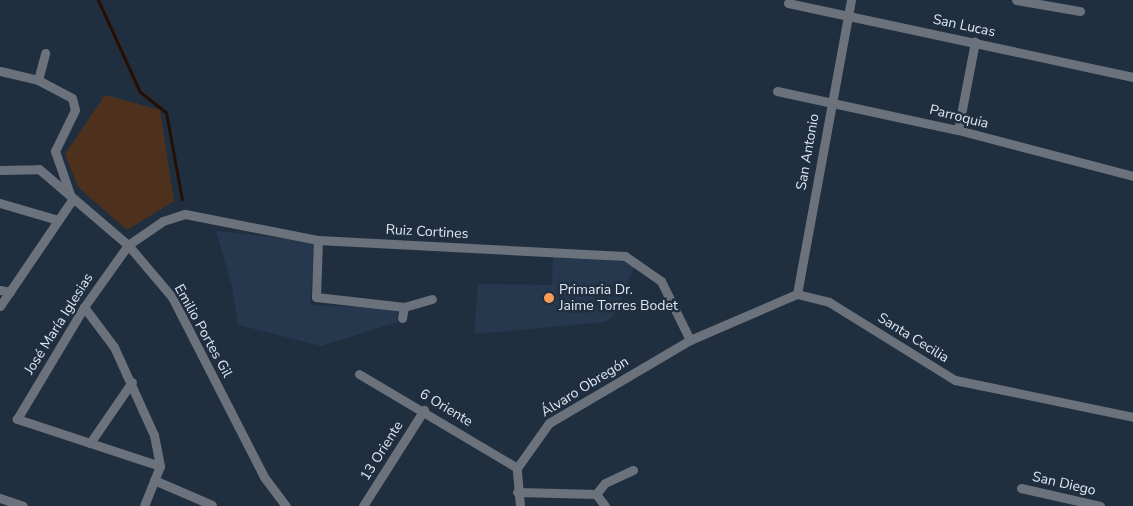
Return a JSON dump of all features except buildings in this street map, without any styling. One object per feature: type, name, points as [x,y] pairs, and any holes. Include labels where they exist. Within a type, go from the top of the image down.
[{"type":"street","name":"San Antonio","points":[[797,294],[831,101],[850,16],[851,0]]},
{"type":"street","points":[[1016,0],[1080,11]]},
{"type":"street","name":"San Lucas","points":[[788,3],[1133,77]]},
{"type":"street","points":[[958,130],[975,42]]},
{"type":"street","points":[[38,80],[45,53]]},
{"type":"street","points":[[0,71],[38,80],[72,98],[75,110],[55,151],[72,200],[0,306]]},
{"type":"street","name":"Parroquia","points":[[777,91],[831,101],[958,130],[1133,176]]},
{"type":"street","name":"Emilio Portes Gil","points":[[0,170],[39,169],[72,200],[128,245],[172,297],[264,477],[286,506]]},
{"type":"street","points":[[0,203],[58,220]]},
{"type":"street","name":"Ruiz Cortines","points":[[128,245],[163,220],[185,214],[318,240],[625,256],[661,281],[690,340]]},
{"type":"street","points":[[318,240],[316,297],[404,307],[432,299]]},
{"type":"street","name":"José María Iglesias","points":[[90,443],[17,419],[84,307],[128,245]]},
{"type":"street","points":[[0,290],[10,292]]},
{"type":"street","points":[[690,340],[797,294]]},
{"type":"street","name":"Santa Cecilia","points":[[797,294],[829,302],[955,380],[1133,417]]},
{"type":"street","points":[[84,307],[114,347],[132,382],[154,435],[160,466],[144,506]]},
{"type":"street","points":[[402,318],[404,307]]},
{"type":"street","name":"Álvaro Obregón","points":[[517,468],[549,423],[690,340]]},
{"type":"street","name":"6 Oriente","points":[[360,374],[424,410],[517,468]]},
{"type":"street","points":[[132,382],[90,443],[160,466]]},
{"type":"street","name":"13 Oriente","points":[[363,506],[424,410]]},
{"type":"street","points":[[517,468],[517,492],[520,506]]},
{"type":"street","points":[[596,494],[605,483],[633,470]]},
{"type":"street","points":[[154,480],[212,505]]},
{"type":"street","name":"San Diego","points":[[1021,488],[1100,506]]},
{"type":"street","points":[[517,492],[596,494]]},
{"type":"street","points":[[596,494],[605,506]]},
{"type":"street","points":[[0,498],[23,506]]},
{"type":"shaded area","points":[[105,95],[160,110],[174,201],[127,230],[78,187],[65,154]]},
{"type":"shaded area","points":[[216,231],[315,242],[310,305],[397,308],[398,322],[321,346],[238,325],[232,287]]},
{"type":"shaded area","name":"Primaria Dr. Jaime Torres Bodet","points":[[553,255],[623,262],[634,267],[615,315],[605,322],[474,334],[478,284],[552,285]]},
{"type":"waterway","points":[[98,0],[140,92],[166,112],[182,200]]},
{"type":"place","name":"Primaria Dr. Jaime Torres Bodet","points":[[549,298]]}]
